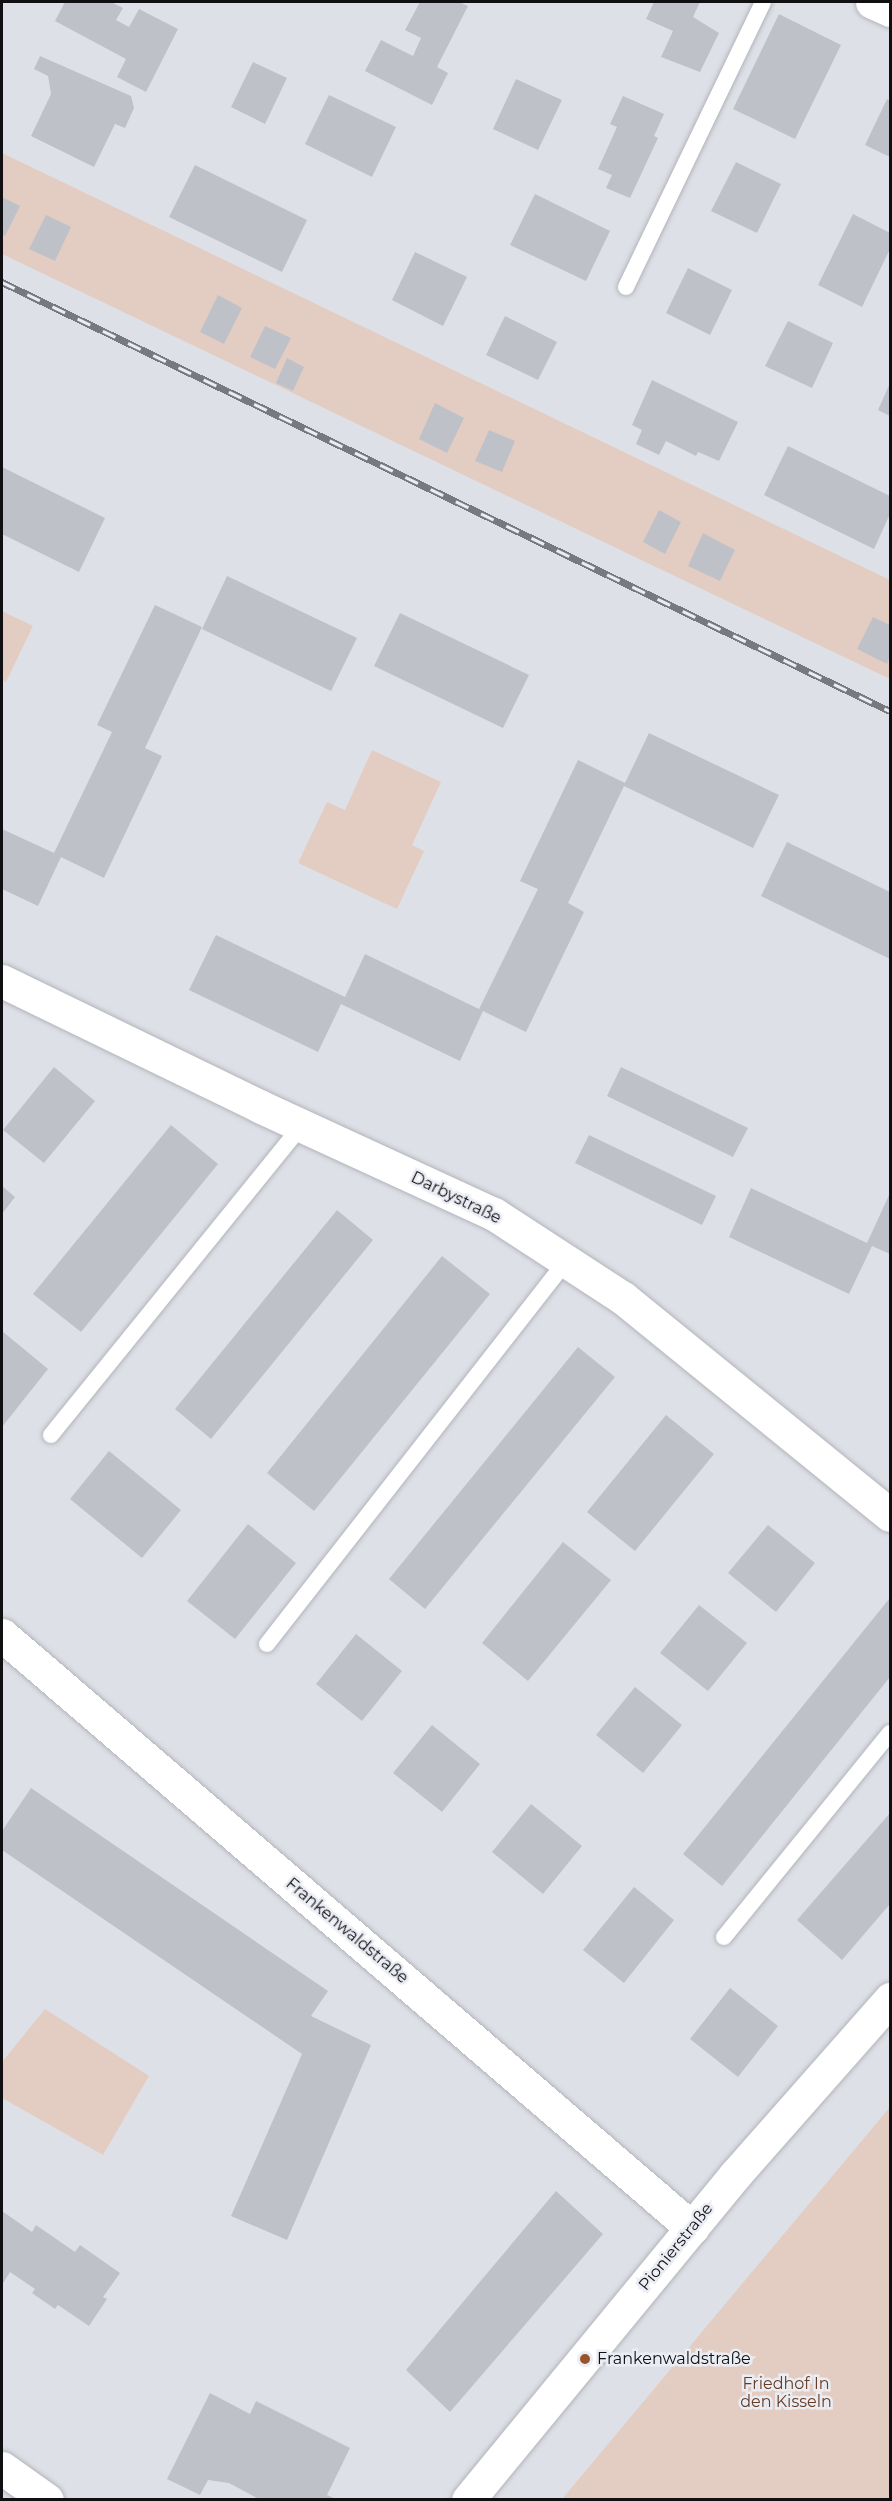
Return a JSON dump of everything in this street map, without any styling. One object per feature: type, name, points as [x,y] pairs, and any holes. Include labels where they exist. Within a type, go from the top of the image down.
[{"type":"street","points":[[872,2],[891,10]]},
{"type":"street","name":"Darbystraße","points":[[2,981],[301,1126],[494,1214],[623,1298],[891,1515]]},
{"type":"street","name":"Frankenwaldstraße","points":[[2,1635],[692,2228]]},
{"type":"street","name":"Pionierstraße","points":[[468,2499],[735,2175],[891,1999]]},
{"type":"street","points":[[2,2468],[47,2499]]},
{"type":"lane","points":[[626,287],[762,2]]},
{"type":"lane","points":[[51,1435],[301,1126]]},
{"type":"lane","points":[[267,1644],[565,1262]]},
{"type":"lane","points":[[724,1937],[891,1733]]},
{"type":"green space","points":[[2,153],[890,580],[890,679],[2,254]]},
{"type":"green space","points":[[2,611],[33,626],[6,682],[2,679]]},
{"type":"green space","points":[[372,750],[441,782],[412,845],[424,851],[397,909],[298,863],[327,802],[345,810]]},
{"type":"green space","points":[[45,2009],[149,2076],[103,2155],[2,2098],[2,2062]]},
{"type":"green space","name":"Friedhof In den Kisseln","points":[[890,2107],[890,2499],[562,2499]]},
{"type":"building","points":[[65,2],[111,2],[123,8],[116,20],[129,27],[139,9],[178,29],[146,92],[117,77],[126,59],[55,21]]},
{"type":"building","points":[[420,2],[459,2],[468,6],[437,67],[448,73],[432,105],[365,71],[381,40],[413,56],[421,38],[405,30]]},
{"type":"building","points":[[654,2],[700,2],[693,17],[719,33],[700,72],[661,57],[673,31],[646,19]]},
{"type":"building","points":[[779,14],[841,45],[795,139],[733,109]]},
{"type":"building","points":[[40,56],[131,96],[134,108],[125,128],[115,124],[94,167],[31,136],[51,94],[48,76],[34,69]]},
{"type":"building","points":[[253,62],[287,78],[265,124],[231,107]]},
{"type":"building","points":[[516,79],[562,100],[538,150],[493,129]]},
{"type":"building","points":[[329,95],[396,127],[372,177],[305,144]]},
{"type":"building","points":[[623,96],[664,114],[654,136],[658,138],[630,198],[606,188],[612,175],[598,169],[617,127],[610,124]]},
{"type":"building","points":[[887,99],[890,101],[890,157],[865,145]]},
{"type":"building","points":[[736,162],[781,184],[757,233],[711,211]]},
{"type":"building","points":[[195,165],[307,220],[282,272],[169,217]]},
{"type":"building","points":[[535,194],[610,231],[586,281],[510,245]]},
{"type":"building","points":[[2,197],[20,206],[5,236],[2,234]]},
{"type":"building","points":[[853,214],[890,233],[890,249],[862,307],[818,285]]},
{"type":"building","points":[[46,215],[71,227],[55,261],[29,249]]},
{"type":"building","points":[[415,252],[467,277],[443,326],[392,300]]},
{"type":"building","points":[[688,268],[732,290],[710,335],[666,313]]},
{"type":"building","points":[[218,295],[242,308],[224,344],[200,332]]},
{"type":"building","points":[[505,316],[557,342],[538,380],[486,355]]},
{"type":"building","points":[[788,321],[833,343],[812,388],[765,366]]},
{"type":"building","points":[[265,326],[291,338],[275,369],[250,357]]},
{"type":"building","points":[[287,358],[304,367],[293,391],[276,383]]},
{"type":"building","points":[[652,380],[738,422],[719,461],[698,452],[696,456],[666,441],[659,455],[636,444],[642,430],[632,425]]},
{"type":"building","points":[[890,383],[890,416],[878,410]]},
{"type":"building","points":[[435,403],[464,418],[447,453],[419,439]]},
{"type":"building","points":[[489,430],[515,441],[502,472],[475,461]]},
{"type":"building","points":[[788,446],[890,496],[890,514],[874,549],[764,495]]},
{"type":"building","points":[[2,467],[105,518],[79,572],[2,534]]},
{"type":"building","points":[[659,510],[681,522],[665,554],[643,542]]},
{"type":"building","points":[[703,533],[735,550],[720,581],[688,566]]},
{"type":"building","points":[[227,576],[357,638],[331,691],[202,629]]},
{"type":"building","points":[[155,605],[202,627],[145,748],[162,756],[104,878],[61,857],[38,906],[2,889],[2,829],[54,853],[112,732],[97,725]]},
{"type":"building","points":[[400,613],[529,675],[503,728],[374,666]]},
{"type":"building","points":[[873,617],[890,625],[890,656],[887,664],[857,649]]},
{"type":"building","points":[[649,733],[779,795],[753,848],[624,786],[568,903],[584,912],[526,1032],[483,1011],[460,1061],[341,1004],[318,1052],[189,990],[216,935],[345,997],[365,954],[479,1009],[538,889],[520,881],[578,760],[625,783]]},
{"type":"building","points":[[787,842],[890,892],[890,959],[761,896]]},
{"type":"building","points":[[54,1067],[95,1101],[44,1163],[3,1130]]},
{"type":"building","points":[[621,1067],[748,1128],[733,1157],[607,1096]]},
{"type":"building","points":[[171,1125],[218,1164],[81,1332],[33,1294]]},
{"type":"building","points":[[589,1135],[716,1196],[702,1225],[575,1163]]},
{"type":"building","points":[[2,1186],[15,1197],[2,1214]]},
{"type":"building","points":[[751,1188],[867,1243],[890,1193],[890,1254],[872,1246],[849,1294],[729,1237]]},
{"type":"building","points":[[337,1210],[373,1240],[211,1439],[175,1409]]},
{"type":"building","points":[[442,1256],[490,1294],[314,1511],[267,1473]]},
{"type":"building","points":[[2,1331],[48,1369],[2,1427]]},
{"type":"building","points":[[578,1347],[615,1377],[425,1609],[389,1579]]},
{"type":"building","points":[[666,1415],[714,1454],[635,1551],[587,1512]]},
{"type":"building","points":[[109,1451],[181,1510],[142,1558],[70,1499]]},
{"type":"building","points":[[248,1524],[296,1563],[235,1639],[187,1601]]},
{"type":"building","points":[[768,1525],[815,1563],[776,1612],[728,1573]]},
{"type":"building","points":[[563,1542],[611,1580],[528,1681],[482,1643]]},
{"type":"building","points":[[889,1599],[890,1677],[722,1886],[683,1854]]},
{"type":"building","points":[[699,1605],[747,1643],[708,1691],[660,1653]]},
{"type":"building","points":[[356,1634],[402,1671],[362,1721],[316,1684]]},
{"type":"building","points":[[635,1687],[682,1725],[643,1773],[596,1735]]},
{"type":"building","points":[[432,1725],[480,1764],[442,1812],[393,1773]]},
{"type":"building","points":[[31,1788],[328,1991],[311,2016],[371,2045],[287,2240],[231,2216],[302,2054],[2,1850],[2,1831]]},
{"type":"building","points":[[531,1804],[582,1846],[543,1894],[492,1852]]},
{"type":"building","points":[[890,1813],[890,1904],[842,1960],[797,1920]]},
{"type":"building","points":[[634,1887],[674,1920],[624,1983],[583,1950]]},
{"type":"building","points":[[730,1988],[778,2026],[738,2077],[690,2039]]},
{"type":"building","points":[[556,2191],[603,2234],[450,2412],[406,2370]]},
{"type":"building","points":[[2,2211],[32,2232],[36,2225],[75,2252],[80,2245],[120,2273],[103,2297],[107,2299],[89,2326],[58,2305],[55,2309],[32,2293],[35,2289],[10,2272],[2,2285]]},
{"type":"building","points":[[210,2393],[250,2414],[256,2401],[350,2448],[327,2495],[336,2499],[256,2499],[229,2483],[208,2480],[200,2495],[167,2479]]},
{"type":"railway","points":[[2,282],[890,711]]},
{"type":"place","name":"Frankenwaldstraße","points":[[585,2359]]}]
